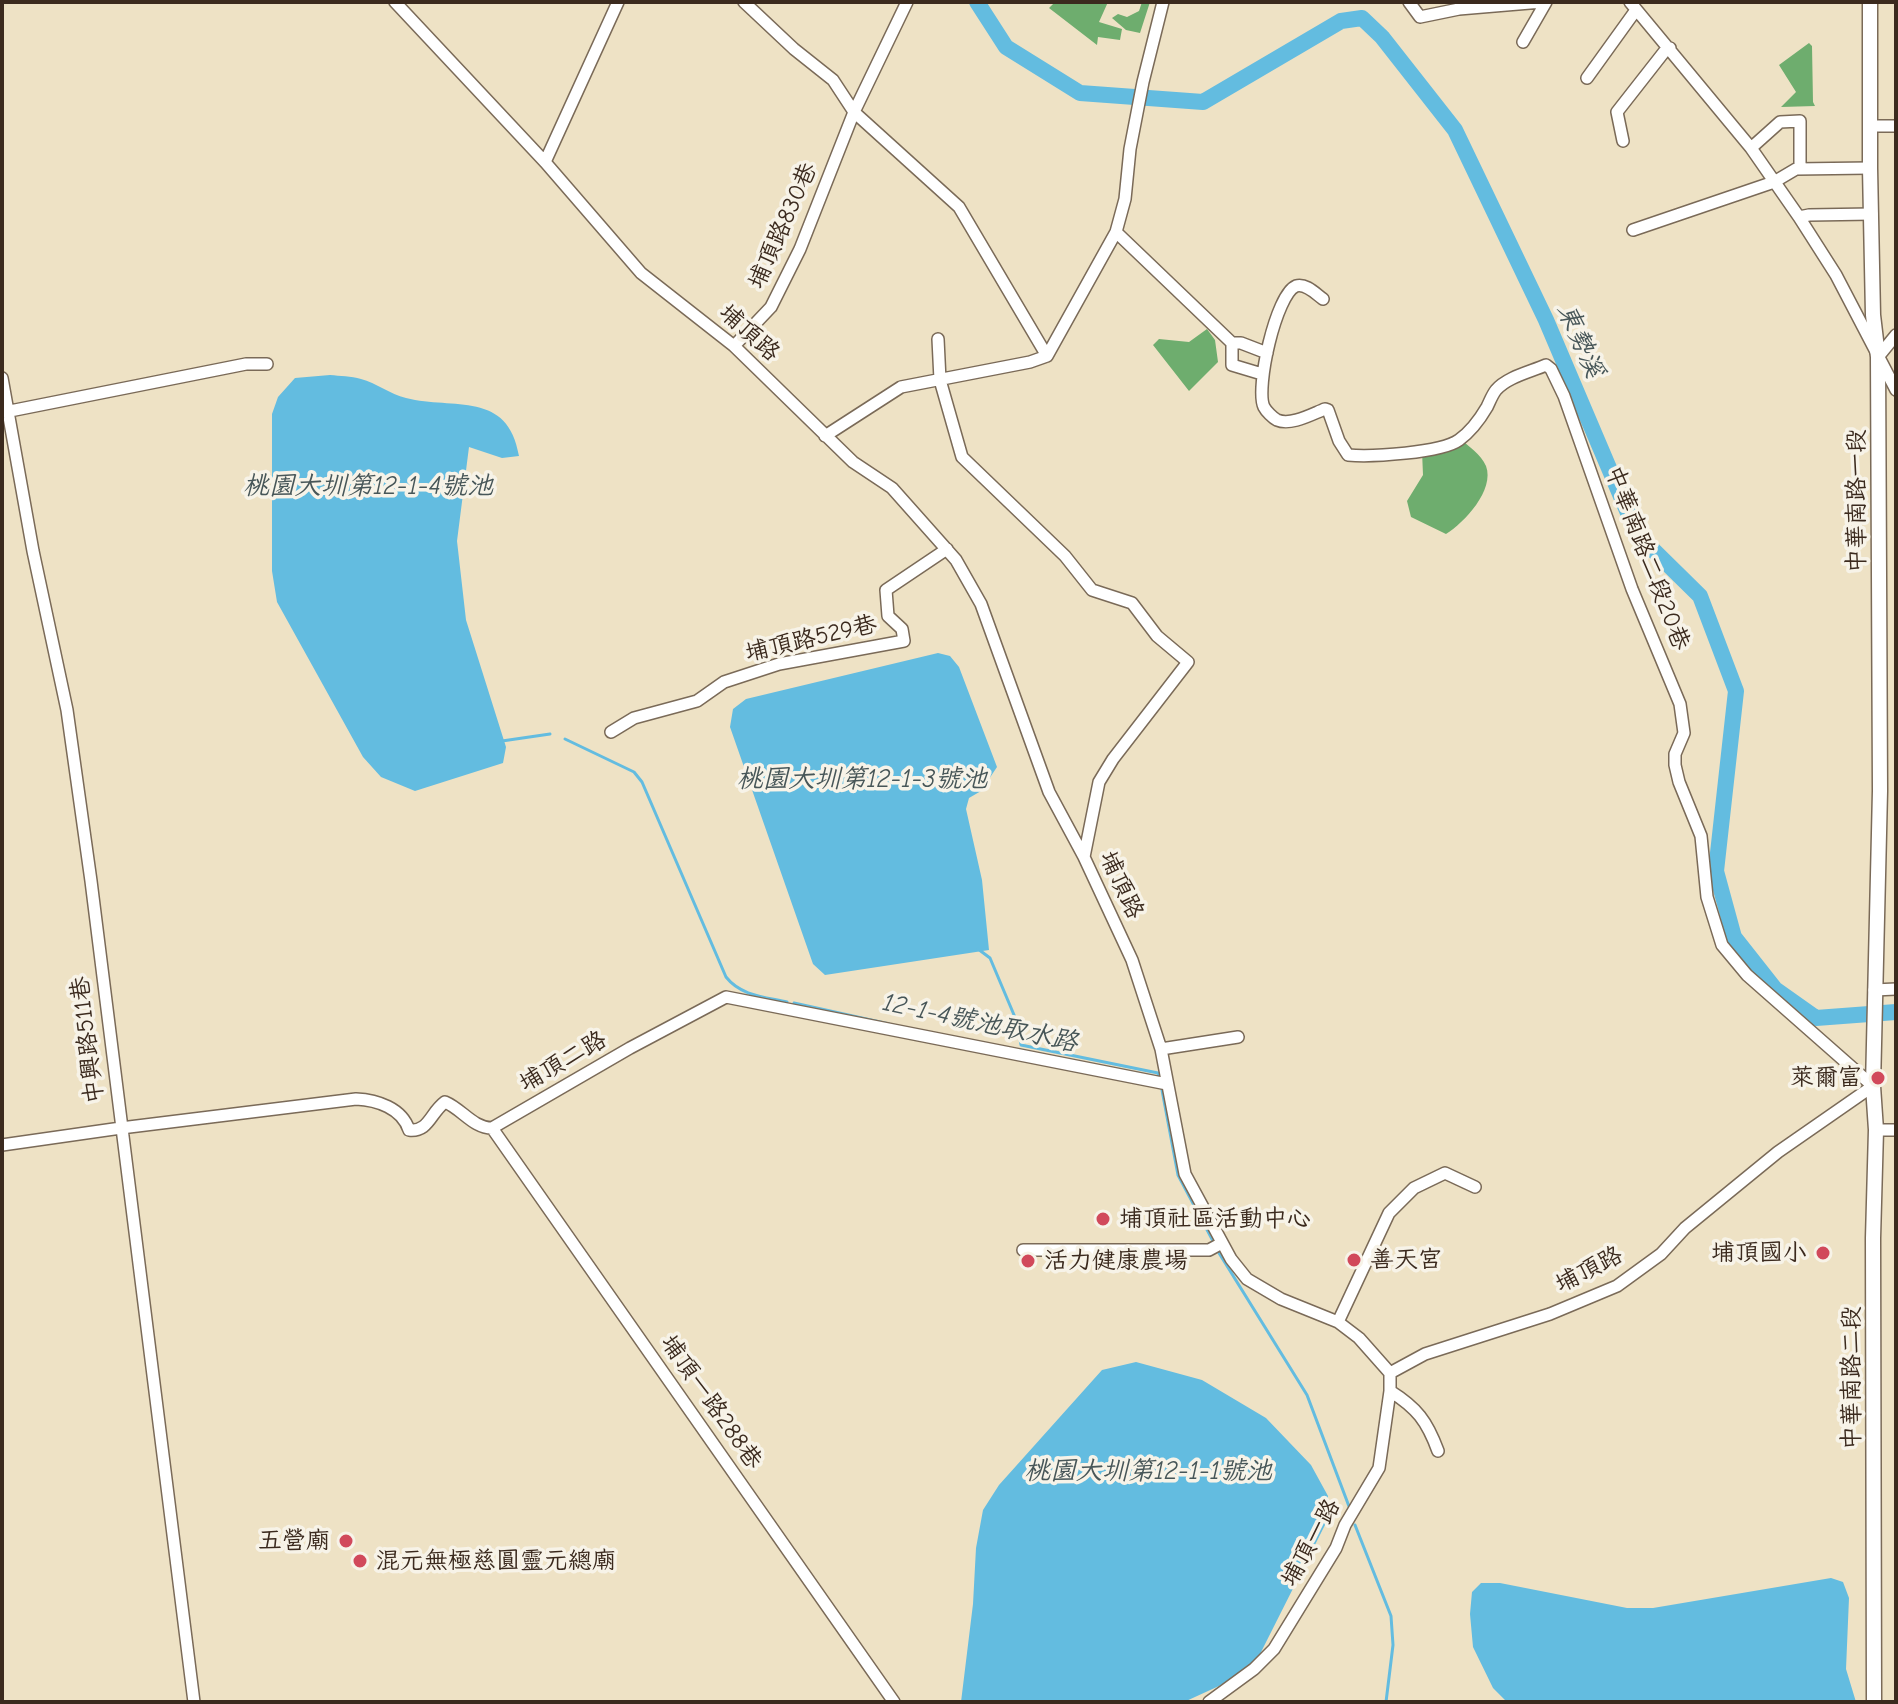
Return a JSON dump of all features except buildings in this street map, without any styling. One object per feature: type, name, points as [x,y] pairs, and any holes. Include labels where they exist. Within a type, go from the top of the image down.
[{"type":"main road","name":"中華南路一段","points":[[1870,2],[1873,315],[1878,357],[1880,776],[1874,1054]]},
{"type":"main road","name":"中華南路二段","points":[[1874,1054],[1874,1702]]},
{"type":"street","name":"埔頂路","points":[[395,2],[545,162],[641,273],[734,346],[853,462],[892,488],[947,549],[981,604],[1049,792],[1084,857],[1132,960],[1161,1049],[1185,1174],[1222,1243],[1247,1279],[1281,1299],[1338,1322],[1359,1338],[1390,1373],[1425,1354],[1550,1314],[1617,1286],[1661,1254],[1685,1228],[1778,1152],[1873,1086]]},
{"type":"street","points":[[545,162],[618,2]]},
{"type":"street","points":[[744,2],[833,80],[854,112],[959,207],[995,263],[1047,356]]},
{"type":"street","name":"埔頂路830巷","points":[[734,346],[771,307],[800,249],[854,112],[907,2]]},
{"type":"street","points":[[825,436],[901,387],[1047,356],[1116,232],[1125,199],[1130,149],[1143,82],[1163,2]]},
{"type":"street","points":[[1409,2],[1420,17],[1459,9],[1544,2]]},
{"type":"street","points":[[1523,42],[1544,2]]},
{"type":"street","points":[[1587,78],[1633,6],[1751,148],[1799,217],[1836,275],[1896,390]]},
{"type":"street","points":[[1623,141],[1617,112],[1670,48]]},
{"type":"street","points":[[1751,148],[1780,122],[1800,121],[1800,168]]},
{"type":"street","points":[[1870,126],[1896,126]]},
{"type":"street","points":[[1633,230],[1774,182],[1800,168],[1870,168]]},
{"type":"street","points":[[1799,217],[1872,214]]},
{"type":"street","points":[[1116,232],[1232,343],[1241,343],[1267,353]]},
{"type":"street","points":[[1232,343],[1232,365],[1262,374],[1283,298],[1296,286],[1303,286],[1323,299]]},
{"type":"street","points":[[1878,357],[1896,335]]},
{"type":"street","points":[[938,339],[940,380],[962,457],[1065,556],[1092,590],[1132,603],[1157,636],[1188,662],[1113,759],[1099,782],[1084,857]]},
{"type":"street","points":[[5,412],[246,364],[267,364]]},
{"type":"street","name":"中華南路二段20巷","points":[[1262,374],[1264,409],[1277,420],[1288,422],[1328,410],[1339,441],[1348,455],[1379,455],[1446,447],[1457,442],[1504,383],[1546,365],[1551,369],[1564,396],[1632,589],[1680,704],[1684,733],[1675,754],[1675,765],[1701,836],[1707,897],[1722,945],[1747,975],[1873,1086]]},
{"type":"street","name":"中興路511巷","points":[[2,378],[5,412],[67,710],[194,1702]]},
{"type":"street","name":"埔頂路529巷","points":[[611,732],[634,718],[697,701],[724,682],[779,664],[904,641],[902,629],[888,616],[886,590],[947,549]]},
{"type":"street","points":[[1874,995],[1896,989]]},
{"type":"street","name":"埔頂二路","points":[[492,1128],[726,997],[1167,1084]]},
{"type":"street","points":[[1161,1049],[1238,1037]]},
{"type":"street","points":[[2,1145],[356,1099],[377,1102],[399,1113],[409,1130],[419,1131],[425,1127],[445,1102],[482,1128],[492,1128]]},
{"type":"street","name":"埔頂一路288巷","points":[[492,1128],[894,1702]]},
{"type":"street","points":[[1876,1130],[1896,1130]]},
{"type":"street","points":[[1338,1322],[1389,1213],[1414,1188],[1445,1173],[1475,1187]]},
{"type":"street","points":[[1023,1250],[1209,1250],[1222,1243]]},
{"type":"street","name":"埔頂一路","points":[[1209,1702],[1254,1669],[1274,1649],[1336,1548],[1345,1525],[1379,1468],[1390,1373]]},
{"type":"street","points":[[1390,1391],[1408,1403],[1428,1423],[1438,1451]]},
{"type":"green space","points":[[1055,2],[1108,2],[1099,22],[1122,29],[1120,40],[1098,37],[1097,45],[1049,8]]},
{"type":"green space","points":[[1142,2],[1150,2],[1140,33],[1126,30],[1112,18],[1118,14],[1127,17],[1139,11]]},
{"type":"green space","points":[[1809,43],[1812,46],[1815,106],[1781,107],[1796,92],[1779,65]]},
{"type":"green space","points":[[1207,329],[1215,340],[1218,362],[1189,391],[1153,345],[1159,339],[1189,342]]},
{"type":"green space","points":[[1459,438],[1481,458],[1488,475],[1476,505],[1446,534],[1411,517],[1407,501],[1423,475],[1422,451]]},
{"type":"water","name":"桃園大圳第12-1-4號池","points":[[330,375],[361,379],[406,398],[476,407],[491,412],[503,421],[513,435],[519,456],[502,458],[469,447],[457,541],[466,620],[506,747],[503,763],[415,791],[381,777],[363,757],[277,602],[272,571],[272,414],[278,397],[295,378]]},
{"type":"water","name":"桃園大圳第12-1-3號池","points":[[938,653],[950,656],[959,667],[997,767],[981,791],[969,798],[966,809],[982,880],[989,950],[825,975],[813,964],[730,727],[733,709],[746,699]]},
{"type":"water","name":"桃園大圳第12-1-1號池","points":[[1136,1362],[1202,1380],[1266,1418],[1311,1465],[1328,1496],[1327,1521],[1256,1662],[1219,1686],[1184,1702],[961,1702],[973,1604],[976,1548],[983,1510],[999,1485],[1102,1370]]},
{"type":"water","points":[[1831,1578],[1843,1582],[1849,1598],[1846,1669],[1856,1702],[1507,1702],[1493,1688],[1473,1647],[1472,1592],[1481,1583],[1500,1583],[1627,1608],[1653,1608]]},
{"type":"waterway","name":"東勢溪","points":[[977,2],[1006,47],[1080,93],[1203,102],[1341,21],[1362,18],[1382,37],[1455,130],[1546,320],[1637,534],[1700,596],[1736,691],[1716,871],[1734,937],[1775,989],[1816,1018],[1896,1012]]},
{"type":"waterway","name":"12-1-4號池取水路","points":[[502,741],[550,734]]},
{"type":"waterway","name":"12-1-4號池取水路","points":[[565,739],[634,772],[642,782],[726,977],[746,992],[787,1002]]},
{"type":"waterway","points":[[978,949],[990,958],[1017,1022],[1021,1045],[1158,1073],[1159,1079]]},
{"type":"waterway","name":"12-1-4號池取水路","points":[[794,1003],[889,1024]]},
{"type":"waterway","points":[[1162,1090],[1178,1175],[1213,1241]]},
{"type":"waterway","points":[[1219,1253],[1307,1395],[1350,1509]]},
{"type":"waterway","points":[[1355,1525],[1391,1616],[1393,1645],[1386,1702]]},
{"type":"place","name":"萊爾富","points":[[1878,1078]]},
{"type":"place","name":"埔頂社區活動中心","points":[[1103,1219]]},
{"type":"place","name":"埔頂國小","points":[[1823,1253]]},
{"type":"place","name":"善天宮","points":[[1354,1260]]},
{"type":"place","name":"活力健康農場","points":[[1028,1261]]},
{"type":"place","name":"五營廟","points":[[346,1541]]},
{"type":"place","name":"混元無極慈圓靈元總廟","points":[[360,1561]]}]
